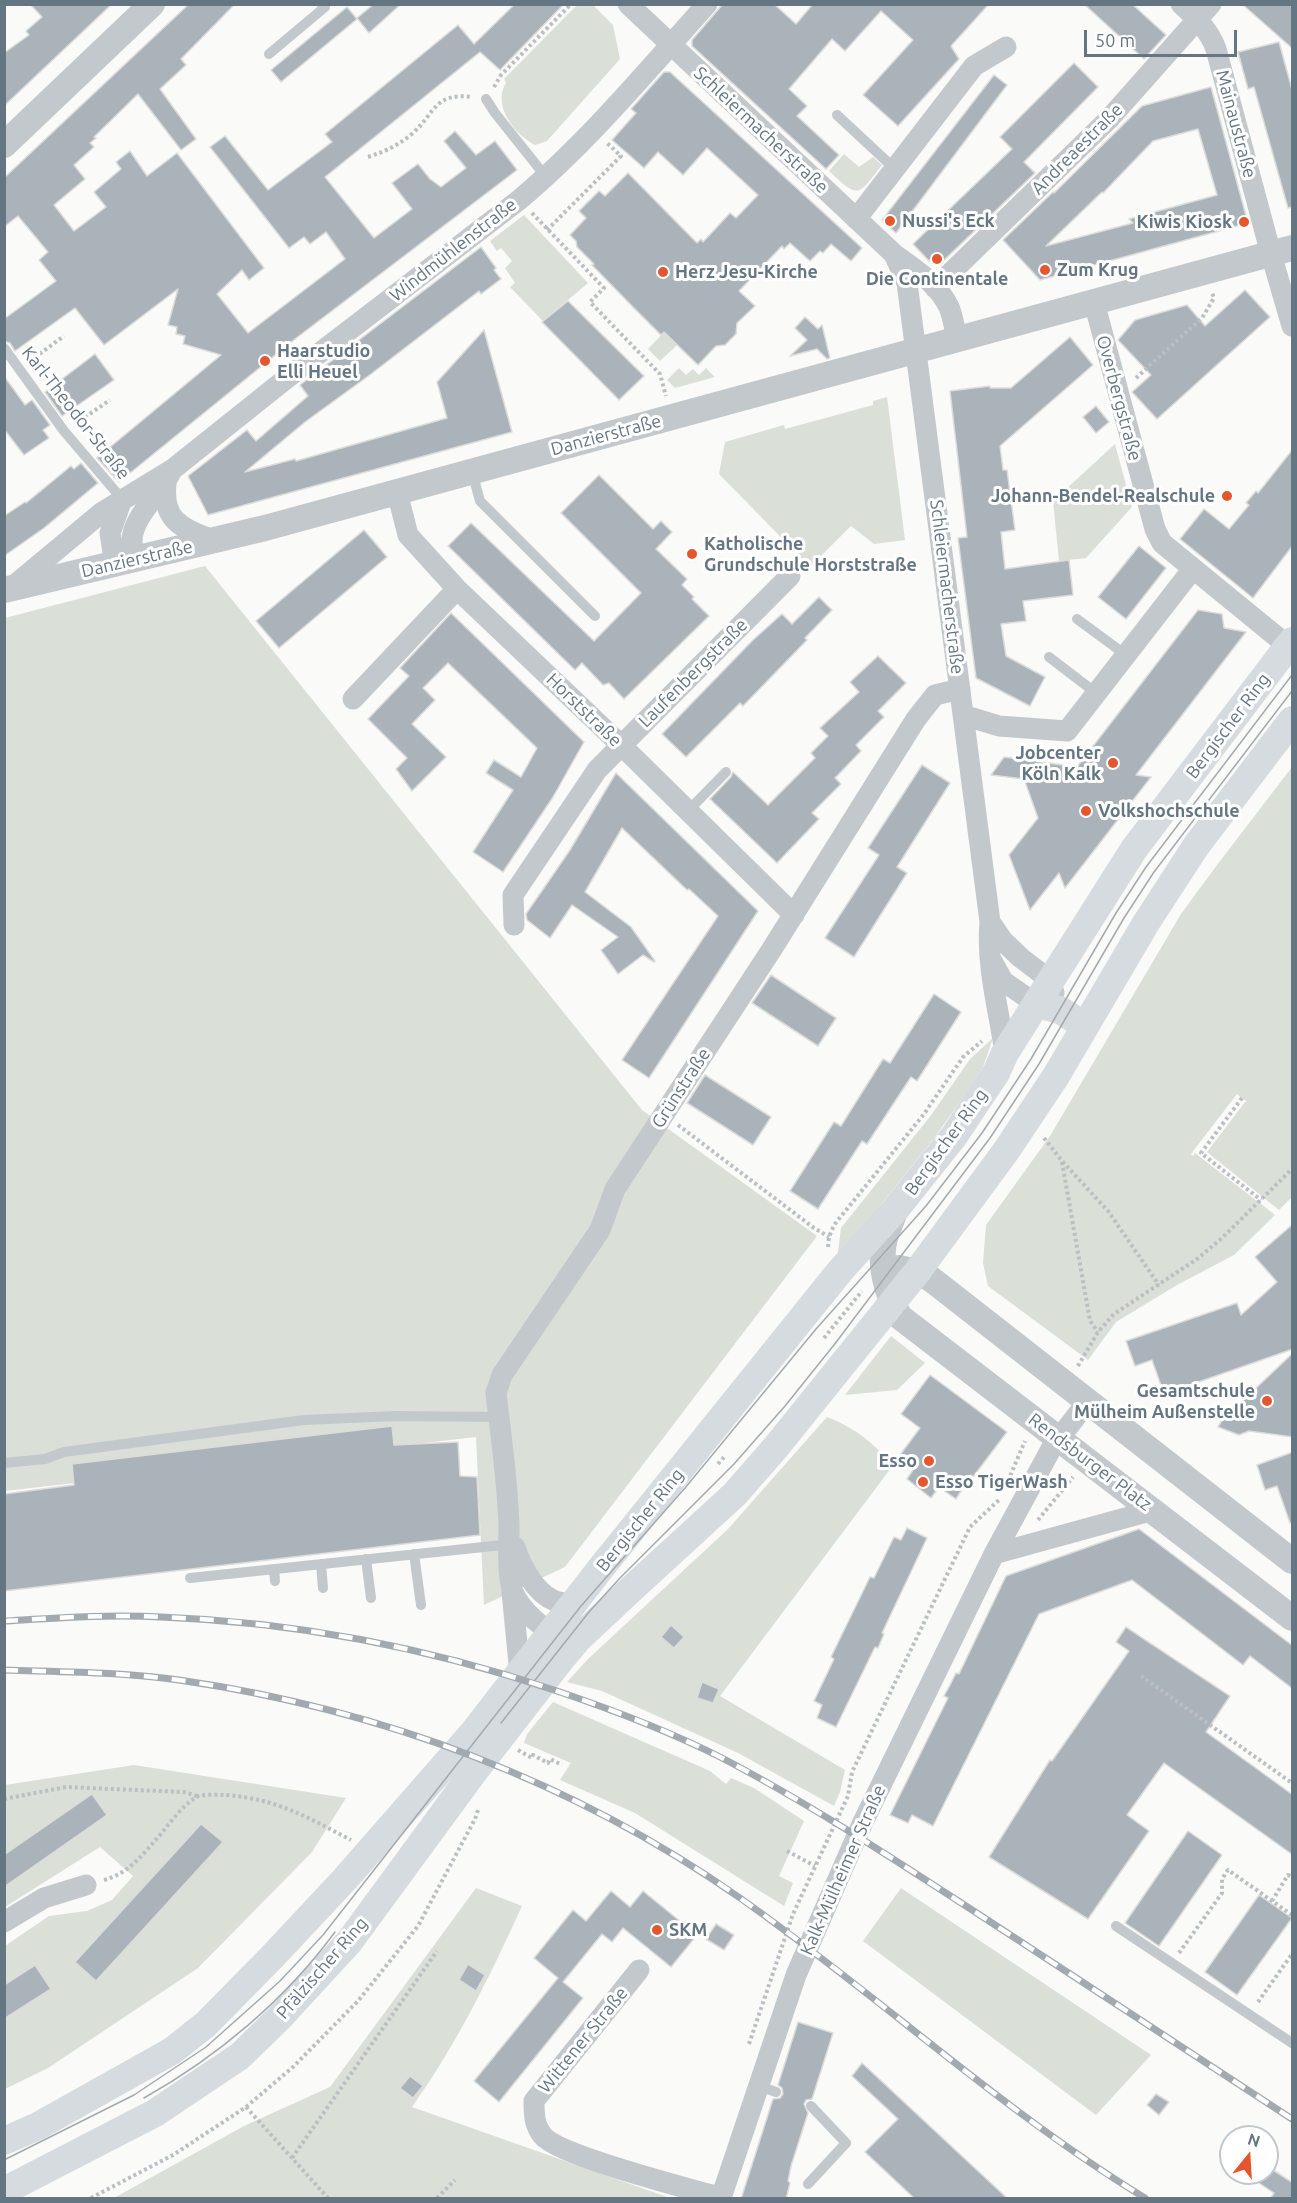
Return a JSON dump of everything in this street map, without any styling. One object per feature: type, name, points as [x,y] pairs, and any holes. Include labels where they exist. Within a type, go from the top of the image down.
[{"type":"main road","name":"Bergischer Ring","points":[[566,1630],[840,1271],[895,1210],[954,1136],[996,1073],[1005,1053],[1048,1007],[1050,980],[1134,849],[1291,643]]},
{"type":"main road","name":"Bergischer Ring","points":[[566,1630],[735,1494],[917,1272],[1006,1151],[1056,1076],[1146,923],[1196,846],[1293,720]]},
{"type":"main road","points":[[1048,1007],[1085,1026]]},
{"type":"main road","points":[[4,2141],[38,2126],[127,2078],[172,2051],[206,2024],[345,1879],[472,1734],[520,1674],[566,1630]]},
{"type":"main road","name":"Pfälzischer Ring","points":[[4,2191],[155,2113],[240,2056],[279,2018],[349,1942],[446,1810],[566,1630]]},
{"type":"street","points":[[4,145],[152,4]]},
{"type":"street","name":"Schleiermacherstraße","points":[[628,4],[856,219],[935,288],[949,307],[957,340]]},
{"type":"street","name":"Windmühlenstraße","points":[[126,562],[134,530],[145,510],[170,476],[287,378],[546,177],[707,4]]},
{"type":"street","name":"Mainaustraße","points":[[1181,4],[1205,12],[1282,251],[1293,326]]},
{"type":"street","name":"Andreaestraße","points":[[935,288],[1109,119],[1205,12]]},
{"type":"street","points":[[856,219],[974,66],[1006,48]]},
{"type":"street","name":"Danzierstraße","points":[[8,589],[215,541],[1282,251]]},
{"type":"street","name":"Schleiermacherstraße","points":[[894,254],[907,283],[990,922],[988,942],[990,958],[1005,1053]]},
{"type":"street","name":"Overbergstraße","points":[[1094,302],[1117,395],[1155,529],[1162,543],[1192,570],[1291,643]]},
{"type":"street","points":[[170,476],[164,502],[172,516],[185,528],[215,541]]},
{"type":"street","name":"Windmühlenstraße","points":[[8,589],[101,513],[122,499],[170,476]]},
{"type":"street","name":"Horststraße","points":[[397,492],[408,535],[457,589],[621,745],[794,915]]},
{"type":"street","points":[[122,499],[110,533],[126,562]]},
{"type":"street","points":[[963,715],[999,726],[1067,730],[1192,570]]},
{"type":"street","name":"Laufenbergstraße","points":[[514,925],[513,895],[597,770],[790,576]]},
{"type":"street","points":[[353,699],[457,589]]},
{"type":"street","name":"Grünstraße","points":[[520,1674],[496,1393],[502,1375],[600,1230],[615,1189],[794,915],[916,719],[935,695],[960,689]]},
{"type":"street","name":"Schleiermacherstraße","points":[[990,922],[1003,941],[1050,980]]},
{"type":"street","points":[[990,958],[1003,981],[1048,1007]]},
{"type":"street","points":[[887,1309],[884,1240],[895,1210]]},
{"type":"street","points":[[840,1271],[865,1264],[917,1272],[931,1279],[1293,1561]]},
{"type":"street","name":"Rendsburger Platz","points":[[887,1309],[1293,1618]]},
{"type":"street","name":"Kalk-Mülheimer Straße","points":[[722,2198],[767,2089],[796,1975],[863,1822],[994,1554],[1051,1449],[1088,1401]]},
{"type":"street","points":[[994,1554],[1154,1510]]},
{"type":"street","name":"Grünstraße","points":[[510,1538],[521,1566],[535,1585],[554,1601],[566,1630]]},
{"type":"street","points":[[512,1591],[530,1615],[566,1630]]},
{"type":"street","points":[[4,1922],[44,1898],[86,1885]]},
{"type":"street","name":"Wittener Straße","points":[[639,1970],[534,2101],[534,2121],[543,2136],[556,2146],[609,2165],[722,2198]]},
{"type":"lane","points":[[269,54],[325,7],[322,4]]},
{"type":"lane","points":[[486,99],[546,177]]},
{"type":"lane","points":[[837,115],[895,169]]},
{"type":"lane","name":"Karl-Theodor-Straße","points":[[4,348],[64,431],[122,499]]},
{"type":"lane","points":[[472,472],[480,501],[595,616]]},
{"type":"lane","points":[[1077,619],[1126,655]]},
{"type":"lane","points":[[1049,657],[1096,693]]},
{"type":"lane","points":[[688,811],[726,772]]},
{"type":"lane","points":[[4,1463],[45,1459],[64,1452],[303,1420],[396,1416],[498,1417]]},
{"type":"lane","points":[[190,1578],[414,1554],[510,1538]]},
{"type":"lane","points":[[414,1554],[421,1605]]},
{"type":"lane","points":[[366,1559],[371,1598]]},
{"type":"lane","points":[[321,1564],[323,1588]]},
{"type":"lane","points":[[274,1569],[275,1581]]},
{"type":"lane","points":[[1116,1926],[1293,2043]]},
{"type":"lane","points":[[808,2184],[846,2143],[811,2106]]},
{"type":"path","points":[[501,75],[571,4]]},
{"type":"path","points":[[368,157],[393,148],[415,131],[434,108],[456,95],[486,99]]},
{"type":"path","points":[[546,230],[621,156],[593,129]]},
{"type":"path","points":[[519,200],[604,288],[590,302],[660,374],[672,417]]},
{"type":"path","points":[[1117,395],[1202,318],[1214,298],[1206,272]]},
{"type":"path","points":[[19,369],[64,336]]},
{"type":"path","points":[[64,431],[110,400]]},
{"type":"path","points":[[1242,1098],[1201,1153],[1261,1200]]},
{"type":"path","points":[[664,1114],[829,1237]]},
{"type":"path","points":[[1042,1135],[1062,1161],[1108,1211],[1159,1285]]},
{"type":"path","points":[[1062,1161],[1090,1321],[1098,1332]]},
{"type":"path","points":[[1064,1383],[1083,1358],[1098,1332],[1114,1314],[1197,1259],[1293,1169]]},
{"type":"path","points":[[840,1271],[887,1309]]},
{"type":"path","points":[[824,1338],[862,1291]]},
{"type":"path","points":[[1020,1547],[1030,1531],[1079,1471]]},
{"type":"path","points":[[1141,1676],[1293,1783]]},
{"type":"path","points":[[510,1745],[531,1758],[533,1755],[548,1763],[550,1759],[562,1765]]},
{"type":"path","points":[[4,1799],[66,1787],[184,1792],[198,1797],[216,1795],[244,1797],[277,1804],[353,1841],[347,1850]]},
{"type":"path","points":[[86,1885],[116,1877],[132,1867],[183,1810],[198,1797]]},
{"type":"path","points":[[91,2199],[173,2155],[246,2107],[293,2067],[358,2001],[418,1926],[475,1819],[478,1808]]},
{"type":"path","points":[[787,1851],[815,1866]]},
{"type":"path","points":[[1172,1963],[1222,1893],[1222,1879],[1228,1870],[1293,1915]]},
{"type":"path","points":[[1272,1901],[1288,1875],[1293,1877]]},
{"type":"path","points":[[292,2158],[437,1951]]},
{"type":"path","points":[[1249,2015],[1293,1954]]},
{"type":"path","points":[[246,2107],[292,2158],[322,2197],[328,2199]]},
{"type":"path","points":[[437,2199],[455,2180]]},
{"type":"shaded area","points":[[577,5],[593,5],[613,25],[620,59],[547,141],[535,145],[520,134],[507,118],[502,100],[502,92],[506,83],[504,79]]},
{"type":"shaded area","points":[[844,154],[859,167],[873,157],[882,165],[862,188],[852,190],[829,171]]},
{"type":"shaded area","points":[[524,215],[588,283],[543,321],[510,287],[515,283],[505,268],[512,261],[501,248],[497,251],[490,241]]},
{"type":"shaded area","points":[[664,332],[677,345],[660,361],[648,349]]},
{"type":"shaded area","points":[[679,368],[686,375],[693,369],[699,375],[706,368],[715,377],[675,388],[667,380]]},
{"type":"shaded area","points":[[887,397],[905,540],[874,544],[851,526],[810,567],[719,474],[725,442],[784,425],[785,429],[873,405],[873,401]]},
{"type":"shaded area","points":[[1115,444],[1132,507],[1086,558],[1059,561],[1053,501]]},
{"type":"shaded area","points":[[205,566],[642,1110],[817,1236],[565,1567],[484,1605],[476,1437],[5,1491],[5,618]]},
{"type":"shaded area","points":[[1292,767],[1292,1197],[1279,1210],[1207,1152],[1247,1102],[1237,1094],[1191,1154],[1193,1156],[1195,1153],[1275,1215],[1234,1255],[1177,1285],[1116,1322],[1088,1360],[988,1286],[983,1263],[986,1225],[1050,1136],[1181,914]]},
{"type":"shaded area","points":[[993,1038],[983,1067],[971,1086],[935,1137],[837,1260],[841,1228],[932,1114],[970,1059]]},
{"type":"shaded area","points":[[891,1336],[925,1363],[897,1390],[845,1395]]},
{"type":"shaded area","points":[[827,1417],[864,1437],[880,1452],[891,1468],[720,1696],[845,1770],[834,1806],[738,1753],[602,1691],[567,1682],[588,1659],[728,1529]]},
{"type":"shaded area","points":[[553,1702],[710,1771],[726,1784],[731,1778],[754,1788],[804,1821],[779,1876],[793,1883],[784,1906],[635,1813],[560,1780],[571,1763],[524,1743],[527,1734]]},
{"type":"shaded area","points":[[134,1765],[346,1798],[312,1852],[198,1968],[48,2068],[5,2089],[5,1946],[49,1916],[87,1911],[112,1900],[133,1876],[100,1847],[5,1907],[5,1785]]},
{"type":"shaded area","points":[[476,1888],[522,1906],[472,2009],[429,2083],[412,2107],[670,2198],[114,2198],[244,2126],[330,2087]]},
{"type":"shaded area","points":[[901,1888],[1151,2055],[1096,2115],[863,1941]]},
{"type":"building","points":[[30,4],[112,4],[4,106],[4,53],[29,35],[26,31],[42,17]]},
{"type":"building","points":[[189,4],[235,4],[181,59],[186,65],[160,89],[196,139],[181,150],[138,94],[94,137],[96,138],[90,143],[94,147],[74,165],[85,179],[54,205],[74,231],[106,207],[94,192],[121,169],[116,162],[130,151],[147,176],[177,153],[264,268],[249,280],[242,270],[217,294],[248,333],[345,259],[326,232],[310,244],[304,237],[289,248],[210,147],[225,136],[268,190],[332,142],[325,134],[458,25],[474,44],[515,4],[564,4],[500,70],[480,52],[325,177],[374,238],[412,209],[392,183],[418,164],[430,179],[441,187],[466,168],[444,141],[455,131],[476,155],[495,141],[517,170],[295,339],[119,482],[97,458],[221,355],[183,344],[185,336],[176,334],[177,327],[168,325],[178,289],[104,345],[75,308],[15,351],[10,343],[4,341],[4,319],[56,281],[39,260],[48,252],[18,216],[4,227],[4,178]]},
{"type":"building","points":[[374,4],[401,4],[369,33],[357,18]]},
{"type":"building","points":[[723,4],[774,4],[796,24],[813,4],[989,4],[951,46],[959,59],[898,126],[863,95],[913,40],[881,11],[845,51],[832,39],[789,89],[807,106],[797,116],[839,155],[826,169],[692,46],[692,40]]},
{"type":"building","points":[[1084,4],[1132,4],[1166,35],[1144,59]]},
{"type":"building","points":[[1242,4],[1293,4],[1293,49]]},
{"type":"building","points":[[347,7],[357,19],[281,82],[271,70]]},
{"type":"building","points":[[1279,42],[1293,93],[1293,207],[1288,208],[1254,87],[1248,89],[1238,52]]},
{"type":"building","points":[[1074,63],[1098,87],[1024,162],[1035,173],[940,264],[933,256],[929,261],[913,244],[1012,149],[1000,137]]},
{"type":"building","points":[[664,72],[670,72],[862,248],[851,261],[831,244],[823,253],[820,251],[810,261],[790,243],[784,249],[782,246],[739,291],[755,306],[737,323],[736,334],[725,345],[716,346],[698,365],[664,332],[661,335],[632,306],[592,265],[594,264],[577,247],[576,241],[570,235],[586,218],[579,211],[599,191],[605,196],[628,173],[697,243],[701,239],[703,242],[730,213],[736,218],[758,195],[707,148],[683,175],[658,152],[644,168],[612,140],[636,113],[631,109]]},
{"type":"building","points":[[994,75],[1007,85],[896,233],[882,220]]},
{"type":"building","points":[[1211,87],[1248,223],[1040,280],[1003,240],[1142,106]],"holes":[[[1198,129],[1217,195],[1129,219],[1133,223],[1046,246],[1103,193],[1153,141]]]},
{"type":"building","points":[[481,247],[501,279],[481,294],[479,291],[305,422],[245,472],[295,459],[296,461],[447,418],[437,382],[484,330],[512,432],[208,515],[188,476],[247,430],[256,441],[308,396],[300,385]]},
{"type":"building","points":[[1245,290],[1270,317],[1157,419],[1132,392],[1151,375],[1118,340],[1135,320],[1187,305],[1205,326]]},
{"type":"building","points":[[568,301],[644,376],[619,400],[542,322]]},
{"type":"building","points":[[805,317],[818,329],[822,325],[830,358],[827,359],[817,349],[790,356],[807,340],[795,328]]},
{"type":"building","points":[[1070,337],[1093,365],[1000,446],[1003,470],[1007,470],[1015,530],[1001,532],[1005,569],[1069,560],[1073,595],[1023,601],[1026,621],[1001,624],[1006,656],[1045,677],[1030,706],[976,678],[958,538],[967,537],[950,391],[990,386],[990,388],[1011,388]]},
{"type":"building","points":[[95,354],[114,380],[62,416],[45,392]]},
{"type":"building","points":[[4,376],[25,405],[32,400],[50,425],[43,430],[49,438],[24,455],[4,429]]},
{"type":"building","points":[[1096,406],[1109,422],[1096,433],[1083,417]]},
{"type":"building","points":[[1293,449],[1293,545],[1253,598],[1180,539],[1204,509],[1229,529],[1249,505],[1246,503],[1256,491],[1258,493]]},
{"type":"building","points":[[81,463],[98,483],[44,528],[4,556],[4,516],[26,503],[71,466],[74,469]]},
{"type":"building","points":[[599,475],[653,529],[661,521],[672,532],[656,549],[687,579],[682,585],[709,616],[624,699],[609,683],[603,685],[582,663],[575,670],[448,546],[471,523],[594,641],[641,593],[561,513]]},
{"type":"building","points":[[364,530],[387,557],[279,648],[256,621]]},
{"type":"building","points":[[1139,546],[1166,568],[1126,619],[1098,597]]},
{"type":"building","points":[[819,597],[832,610],[805,638],[807,640],[743,706],[740,703],[686,757],[662,734],[753,640],[782,614],[792,624]]},
{"type":"building","name":"Jobcenter Köln Kalk","points":[[1198,610],[1222,614],[1224,628],[1246,632],[1136,775],[1151,777],[1065,888],[1059,873],[1030,910],[1009,855],[1038,818],[1024,779],[991,775],[1004,757],[1077,767]]},
{"type":"building","points":[[451,613],[584,742],[553,797],[503,872],[473,852],[513,790],[486,773],[494,760],[521,777],[537,748],[448,663],[423,688],[435,700],[412,724],[446,757],[412,791],[396,769],[407,758],[368,719],[409,676],[400,668]]},
{"type":"building","points":[[878,656],[906,683],[878,711],[884,717],[856,745],[861,751],[835,778],[841,784],[812,813],[819,819],[777,863],[710,799],[733,772],[768,805],[815,758],[811,753],[828,736],[820,728],[859,692],[850,682]]},
{"type":"building","points":[[922,765],[950,783],[897,867],[907,873],[854,957],[825,938],[879,855],[868,848]]},
{"type":"building","points":[[616,773],[758,911],[649,1078],[622,1060],[718,916],[622,828],[585,892],[631,927],[654,962],[643,955],[618,974],[601,950],[618,937],[572,905],[550,938],[527,920],[526,914],[570,850]]},
{"type":"building","points":[[771,975],[836,1018],[818,1046],[752,1003]]},
{"type":"building","points":[[934,994],[961,1012],[917,1081],[911,1077],[867,1144],[862,1141],[818,1209],[790,1191],[834,1122],[841,1126],[883,1059],[890,1063]]},
{"type":"building","points":[[705,1075],[771,1117],[753,1145],[687,1103]]},
{"type":"building","points":[[1293,1224],[1293,1349],[1164,1394],[1152,1360],[1135,1366],[1126,1341],[1237,1303],[1241,1315],[1277,1282],[1255,1257]]},
{"type":"building","name":"Gesamtschule Mülheim Außenstelle","points":[[1293,1353],[1293,1437],[1249,1431],[1239,1435],[1218,1427],[1230,1407],[1238,1405]]},
{"type":"building","points":[[930,1375],[1007,1432],[973,1477],[971,1475],[956,1499],[939,1487],[931,1498],[907,1479],[915,1467],[900,1455],[920,1428],[901,1414]]},
{"type":"building","points":[[392,1426],[394,1445],[458,1442],[460,1476],[477,1477],[480,1535],[4,1591],[4,1494],[74,1485],[72,1464]]},
{"type":"building","points":[[1293,1452],[1293,1522],[1290,1523],[1277,1486],[1265,1490],[1257,1465]]},
{"type":"building","points":[[907,1528],[927,1538],[882,1633],[884,1634],[878,1648],[875,1647],[836,1727],[817,1718],[822,1705],[814,1701],[834,1659],[831,1657],[870,1577],[874,1578],[894,1537],[901,1540]]},
{"type":"building","points":[[1139,1529],[1293,1646],[1293,1689],[1250,1656],[1243,1665],[1132,1580],[1039,1614],[933,1826],[912,1815],[908,1823],[890,1815],[948,1698],[944,1696],[956,1673],[959,1674],[1006,1576]]},
{"type":"building","points":[[671,1625],[684,1637],[674,1648],[661,1637]]},
{"type":"building","points":[[1126,1627],[1230,1696],[1206,1732],[1293,1795],[1293,1855],[1164,1763],[1127,1815],[1149,1831],[1088,1919],[989,1857],[1050,1760],[1052,1761],[1129,1651],[1116,1642]]},
{"type":"building","points":[[702,1682],[719,1689],[713,1703],[697,1698]]},
{"type":"building","points":[[92,1794],[107,1815],[4,1887],[4,1855]]},
{"type":"building","points":[[201,1824],[223,1842],[96,1981],[75,1962]]},
{"type":"building","points":[[1188,1831],[1222,1855],[1159,1946],[1125,1923]]},
{"type":"building","points":[[611,1891],[630,1907],[643,1891],[697,1935],[671,1967],[623,1928],[612,1942],[602,1934],[563,1982],[583,1998],[499,2102],[474,2081],[558,1978],[534,1958],[573,1910],[586,1921]]},
{"type":"building","points":[[1259,1895],[1292,1918],[1237,1995],[1205,1972]]},
{"type":"building","points":[[716,1924],[734,1935],[724,1950],[706,1939]]},
{"type":"building","points":[[468,1964],[485,1975],[476,1991],[459,1980]]},
{"type":"building","points":[[35,1965],[51,1989],[4,2019],[4,1985]]},
{"type":"building","points":[[798,2022],[833,2033],[812,2099],[806,2100],[804,2104],[808,2113],[791,2166],[786,2199],[741,2199],[773,2099],[780,2098],[783,2094],[782,2088],[778,2085]]},
{"type":"building","points":[[862,2063],[1008,2199],[915,2199],[865,2152],[898,2119],[852,2076]]},
{"type":"building","points":[[410,2076],[423,2086],[413,2098],[400,2088]]},
{"type":"building","points":[[1156,2094],[1169,2102],[1159,2115],[1147,2105]]},
{"type":"building","points":[[1279,2174],[1293,2183],[1293,2199],[1270,2199],[1274,2193],[1262,2185],[1279,2185]]},
{"type":"tram line","points":[[4,2160],[134,2095],[206,2047],[280,1981],[323,1935],[581,1606],[685,1488],[816,1329],[926,1206],[982,1133],[1031,1059],[1116,913],[1146,867],[1292,675]]},
{"type":"tram line","points":[[501,1723],[589,1612],[734,1464],[834,1345],[990,1138],[1039,1064],[1124,918],[1154,872],[1292,691]]},
{"type":"tram line","points":[[144,2098],[198,2064],[248,2025],[294,1981],[335,1932]]},
{"type":"railway","points":[[4,1621],[141,1616],[212,1620],[312,1631],[460,1662],[557,1691],[620,1713],[722,1758],[824,1816],[1292,2119]]},
{"type":"railway","points":[[4,1670],[135,1675],[254,1693],[328,1710],[401,1731],[472,1756],[542,1785],[676,1856],[740,1898],[1041,2128],[1145,2198]]},
{"type":"place","name":"Nussi's Eck","points":[[890,221]]},
{"type":"place","name":"Kiwis Kiosk","points":[[1244,222]]},
{"type":"place","name":"Die Continentale","points":[[937,259]]},
{"type":"place","name":"Zum Krug","points":[[1045,270]]},
{"type":"place","name":"Herz Jesu-Kirche","points":[[663,272]]},
{"type":"place","name":"Haarstudio Elli Heuel","points":[[265,361]]},
{"type":"place","name":"Johann-Bendel-Realschule","points":[[1227,496]]},
{"type":"place","name":"Katholische Grundschule Horststraße","points":[[692,554]]},
{"type":"place","name":"Jobcenter Köln Kalk","points":[[1113,763]]},
{"type":"place","name":"Volkshochschule","points":[[1086,811]]},
{"type":"place","name":"Gesamtschule Mülheim Außenstelle","points":[[1267,1401]]},
{"type":"place","name":"Esso","points":[[929,1461]]},
{"type":"place","name":"Esso TigerWash","points":[[923,1482]]},
{"type":"place","name":"SKM","points":[[657,1930]]}]
